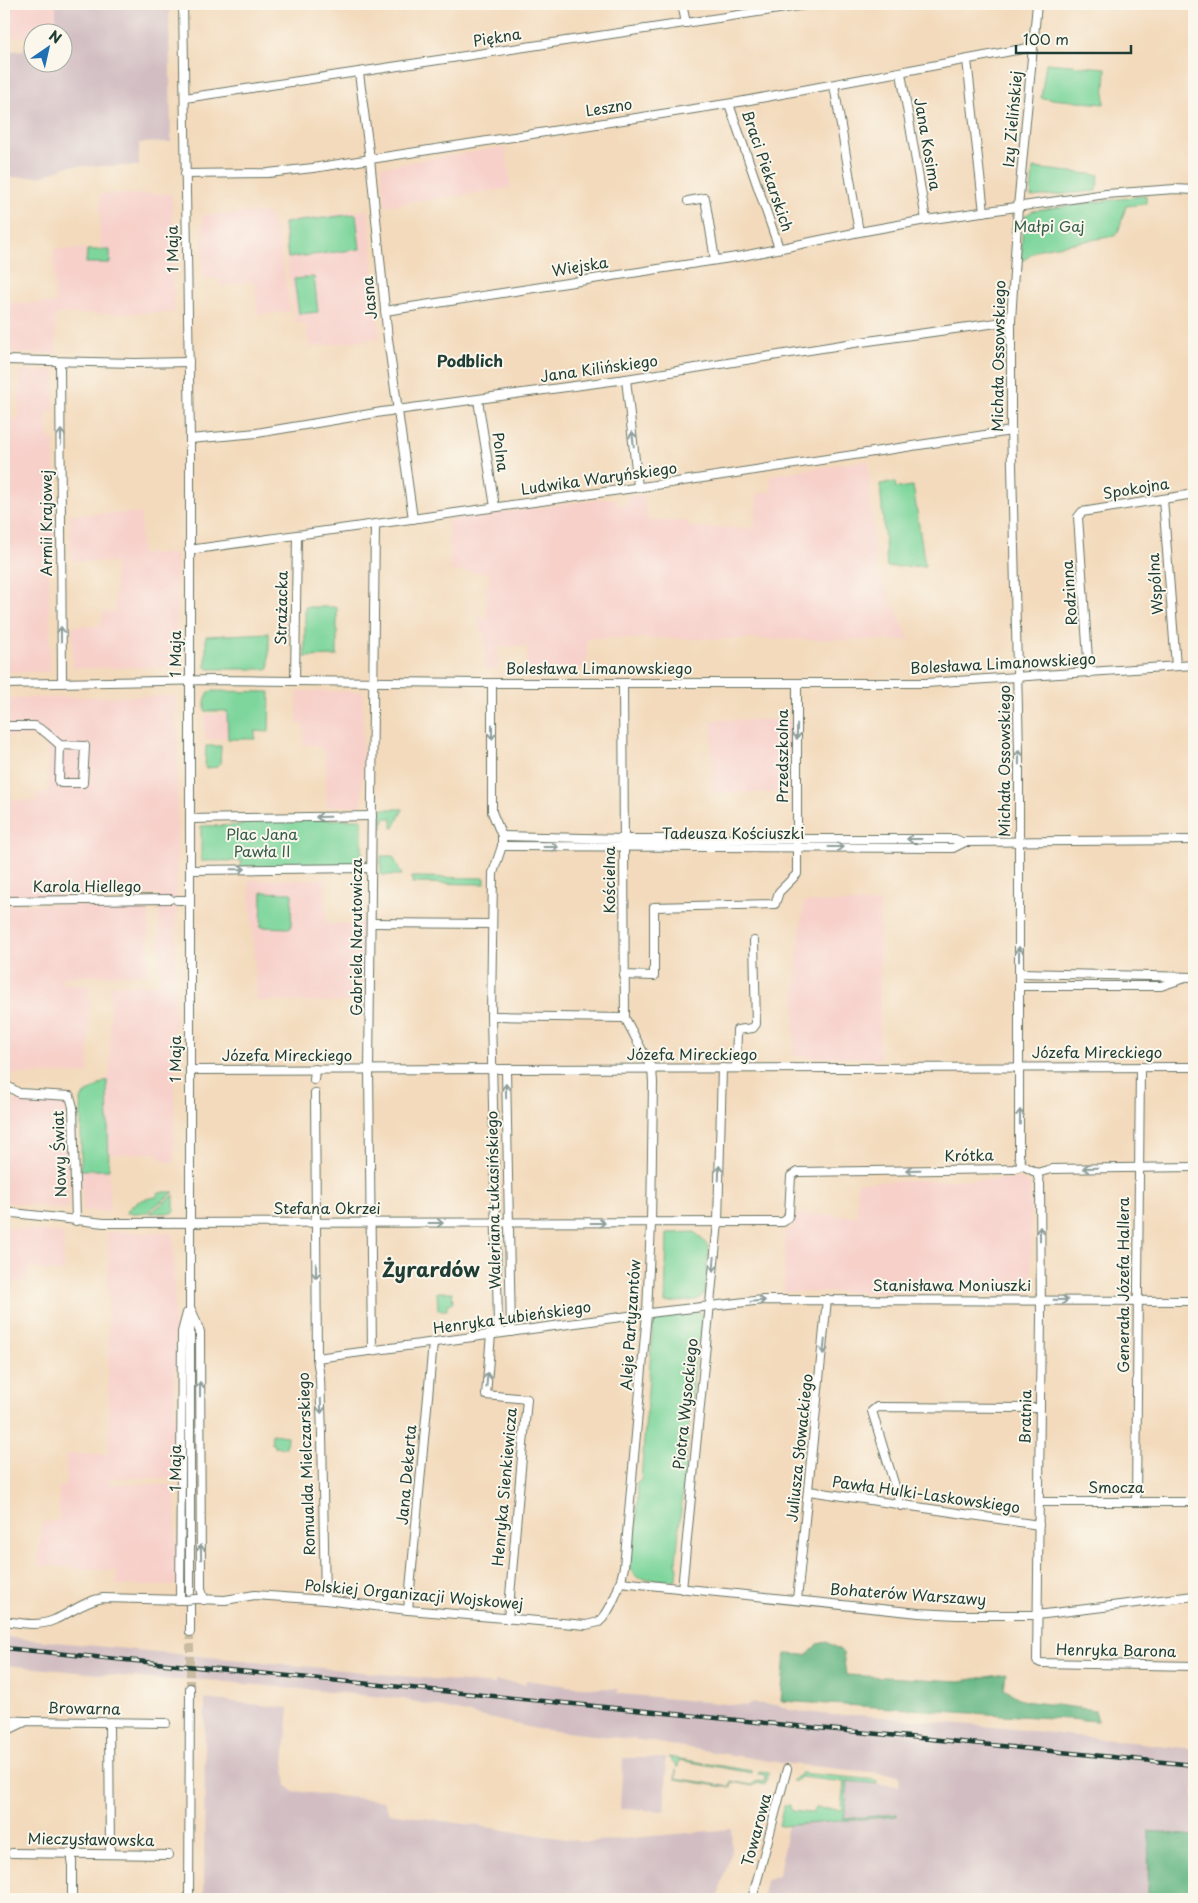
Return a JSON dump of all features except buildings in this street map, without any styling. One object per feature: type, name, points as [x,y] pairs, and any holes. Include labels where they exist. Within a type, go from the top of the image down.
[{"type":"street","name":"1 Maja","points":[[183,4],[190,439],[190,1632]]},
{"type":"street","points":[[682,4],[686,23]]},
{"type":"street","points":[[750,4],[751,13]]},
{"type":"street","name":"Piękna","points":[[185,98],[812,4]]},
{"type":"street","name":"Izy Zielińskiej","points":[[1018,207],[1037,4]]},
{"type":"street","name":"Leszno","points":[[185,174],[268,173],[370,159],[729,104],[1033,47]]},
{"type":"street","points":[[968,60],[984,212]]},
{"type":"street","name":"Jasna","points":[[359,73],[370,159],[385,311],[413,519]]},
{"type":"street","name":"Jana Kosima","points":[[901,73],[926,220]]},
{"type":"street","points":[[834,85],[859,232]]},
{"type":"street","name":"Braci Piekarskich","points":[[729,104],[778,248]]},
{"type":"street","name":"Wiejska","points":[[385,311],[742,256],[926,220],[1132,192],[1174,189],[1194,190]]},
{"type":"street","points":[[688,200],[705,198],[715,260]]},
{"type":"street","name":"Michała Ossowskiego","points":[[1018,207],[1012,321],[1011,431],[1018,676],[1019,1156],[1022,1165]]},
{"type":"street","name":"Jana Kilińskiego","points":[[190,439],[257,433],[398,410],[626,379],[1012,321]]},
{"type":"street","points":[[4,360],[135,363],[189,362]]},
{"type":"street","name":"Armii Krajowej","points":[[60,362],[62,683]]},
{"type":"street","points":[[626,379],[638,487]]},
{"type":"street","name":"Polna","points":[[478,400],[495,507]]},
{"type":"street","name":"Ludwika Waryńskiego","points":[[190,550],[638,487],[1011,431]]},
{"type":"street","name":"Spokojna","points":[[1082,512],[1194,494]]},
{"type":"street","name":"Wspólna","points":[[1163,499],[1176,666]]},
{"type":"street","name":"Rodzinna","points":[[1082,512],[1078,517],[1089,673]]},
{"type":"street","name":"Gabriela Narutowicza","points":[[372,1351],[370,1070],[375,524]]},
{"type":"street","name":"Strażacka","points":[[295,681],[297,535]]},
{"type":"street","name":"Bolesława Limanowskiego","points":[[4,684],[190,680],[492,683],[926,683],[1194,665]]},
{"type":"street","points":[[492,683],[492,812],[502,836]]},
{"type":"street","name":"Kościelna","points":[[623,683],[625,1018],[652,1069]]},
{"type":"street","name":"Przedszkolna","points":[[624,975],[654,976],[654,907],[775,904],[779,892],[797,874],[797,683]]},
{"type":"street","points":[[4,726],[35,726],[60,745],[85,746],[83,783],[61,784],[59,782],[60,745]]},
{"type":"street","points":[[190,819],[372,816]]},
{"type":"street","name":"Tadeusza Kościuszki","points":[[502,836],[797,843]]},
{"type":"street","name":"Waleriana Łukasińskiego","points":[[501,1333],[498,1323],[491,1016],[493,873],[502,846],[502,836]]},
{"type":"street","name":"Tadeusza Kościuszki","points":[[502,846],[624,847],[955,839],[962,842],[1194,840]]},
{"type":"street","points":[[190,870],[371,868]]},
{"type":"street","name":"Karola Hiellego","points":[[4,901],[190,900]]},
{"type":"street","points":[[371,923],[492,924]]},
{"type":"street","points":[[736,1068],[737,1030],[753,1028],[756,1022],[754,941]]},
{"type":"street","points":[[1019,973],[1191,977]]},
{"type":"street","points":[[1020,986],[1162,986],[1191,977]]},
{"type":"street","points":[[491,1016],[625,1018]]},
{"type":"street","name":"Generała Józefa Hallera","points":[[1136,1502],[1140,1067]]},
{"type":"street","name":"Józefa Mireckiego","points":[[190,1070],[1194,1067]]},
{"type":"street","name":"Waleriana Łukasińskiego","points":[[506,1068],[511,1332]]},
{"type":"street","name":"Piotra Wysockiego","points":[[682,1589],[718,1222],[722,1068]]},
{"type":"street","name":"Aleje Partyzantów","points":[[620,1582],[624,1567],[647,1313],[651,1224],[652,1069]]},
{"type":"street","points":[[314,1070],[314,1080]]},
{"type":"street","name":"Nowy Świat","points":[[4,1084],[19,1093],[70,1096],[73,1107],[76,1221]]},
{"type":"street","name":"Romualda Mielczarskiego","points":[[315,1093],[317,1358],[321,1406],[324,1600]]},
{"type":"street","points":[[1022,1165],[1037,1173],[1051,1169],[1194,1167]]},
{"type":"street","name":"Krótka","points":[[718,1222],[783,1222],[790,1214],[791,1176],[797,1172],[1014,1169],[1022,1165]]},
{"type":"street","name":"Bratnia","points":[[1037,1173],[1040,1184],[1037,1661]]},
{"type":"street","name":"Stefana Okrzei","points":[[4,1212],[104,1223],[651,1224]]},
{"type":"street","points":[[651,1224],[718,1222]]},
{"type":"street","name":"Stanisława Moniuszki","points":[[710,1306],[763,1300],[828,1299],[1194,1301]]},
{"type":"street","name":"Juliusza Słowackiego","points":[[797,1600],[810,1491],[828,1299]]},
{"type":"street","name":"1 Maja","points":[[182,1600],[182,1332],[190,1305]]},
{"type":"street","name":"1 Maja","points":[[190,1305],[200,1332],[200,1600]]},
{"type":"street","name":"Henryka Łubieńskiego","points":[[317,1358],[710,1306]]},
{"type":"street","name":"Henryka Sienkiewicza","points":[[491,1334],[486,1395],[527,1399],[508,1619]]},
{"type":"street","name":"Jana Dekerta","points":[[408,1610],[433,1342]]},
{"type":"street","points":[[901,1506],[872,1411],[877,1407],[1039,1408]]},
{"type":"street","name":"Pawła Hulki-Laskowskiego","points":[[810,1491],[1039,1526]]},
{"type":"street","name":"Smocza","points":[[1039,1502],[1194,1502]]},
{"type":"street","name":"Polskiej Organizacji Wojskowej","points":[[4,1621],[43,1624],[91,1600],[103,1598],[225,1600],[255,1595],[586,1625],[595,1624],[602,1620],[620,1582]]},
{"type":"street","name":"Bohaterów Warszawy","points":[[620,1582],[948,1615],[1037,1615],[1194,1596]]},
{"type":"street","name":"Henryka Barona","points":[[1037,1661],[1041,1663],[1194,1666]]},
{"type":"street","points":[[189,1899],[190,1688]]},
{"type":"street","points":[[4,1720],[27,1721]]},
{"type":"street","name":"Browarna","points":[[4,1732],[27,1721],[166,1723]]},
{"type":"street","points":[[109,1723],[110,1854]]},
{"type":"street","name":"Towarowa","points":[[752,1899],[787,1769]]},
{"type":"street","name":"Mieczysławowska","points":[[12,1852],[169,1855]]},
{"type":"street","points":[[72,1853],[72,1899]]},
{"type":"shaded area","points":[[4,4],[56,4],[56,22],[22,22],[22,37],[4,37]]},
{"type":"shaded area","points":[[56,4],[169,4],[171,142],[139,143],[139,166],[68,166],[44,176],[4,178],[4,45],[10,51],[22,50],[22,72],[72,72],[72,22],[56,22]]},
{"type":"shaded area","points":[[505,147],[511,188],[385,206],[381,167]]},
{"type":"shaded area","points":[[100,194],[172,194],[174,313],[55,314],[56,354],[4,353],[4,303],[55,303],[54,249],[100,249]]},
{"type":"shaded area","points":[[368,210],[380,338],[309,347],[306,323],[296,324],[281,222]]},
{"type":"shaded area","points":[[267,212],[277,231],[291,311],[258,315],[254,281],[221,286],[221,279],[203,279],[202,215]]},
{"type":"shaded area","points":[[19,371],[54,371],[54,411],[47,411],[49,436],[54,442],[55,553],[49,553],[50,672],[4,672],[4,419],[19,419]]},
{"type":"shaded area","points":[[868,460],[876,569],[910,640],[587,638],[587,669],[527,669],[527,646],[499,646],[498,669],[485,669],[485,635],[479,629],[479,617],[487,617],[486,584],[489,584],[489,573],[451,571],[447,520],[600,499],[616,499],[617,505],[628,504],[628,497],[643,494],[648,521],[688,521],[688,527],[754,528],[757,497],[760,493],[772,491],[770,475]]},
{"type":"shaded area","points":[[141,513],[141,554],[176,554],[178,661],[174,667],[73,668],[72,626],[97,626],[103,620],[103,612],[115,611],[115,562],[71,561],[70,514]]},
{"type":"shaded area","points":[[298,691],[363,692],[362,806],[327,806],[326,754],[322,749],[313,745],[303,745],[304,725],[297,724]]},
{"type":"shaded area","points":[[176,696],[175,727],[178,727],[178,740],[174,1162],[167,1162],[159,1158],[158,1153],[109,1154],[107,1076],[110,1076],[110,985],[160,984],[159,895],[6,897],[4,797],[13,797],[13,800],[37,801],[38,792],[48,792],[48,740],[45,737],[6,736],[4,739],[4,698]]},
{"type":"shaded area","points":[[227,714],[227,738],[205,739],[205,715]]},
{"type":"shaded area","points":[[712,720],[791,720],[790,793],[712,792]]},
{"type":"shaded area","points":[[325,879],[326,924],[363,923],[361,1002],[257,1001],[249,880]]},
{"type":"shaded area","points":[[804,902],[880,903],[880,1059],[793,1056],[797,961]]},
{"type":"shaded area","points":[[10,904],[141,905],[149,909],[148,974],[62,977],[62,983],[90,985],[88,1073],[9,1074],[4,1070],[4,907]]},
{"type":"shaded area","points":[[58,1100],[66,1105],[69,1207],[66,1209],[4,1202],[4,1117],[12,1101]]},
{"type":"shaded area","points":[[81,1170],[109,1170],[110,1212],[83,1210]]},
{"type":"shaded area","points":[[1022,1179],[1030,1185],[1032,1288],[1028,1293],[784,1292],[785,1230],[793,1229],[795,1214],[857,1216],[858,1182]]},
{"type":"shaded area","points":[[4,1227],[63,1233],[64,1273],[28,1268],[26,1281],[4,1281]]},
{"type":"shaded area","points":[[108,1232],[170,1233],[174,1237],[175,1478],[109,1478],[110,1484],[175,1485],[176,1586],[116,1585],[117,1571],[38,1565],[42,1523],[59,1520],[59,1487],[66,1484],[66,1454],[109,1454]]},
{"type":"shaded area","points":[[4,1637],[495,1685],[495,1681],[525,1684],[526,1680],[566,1686],[618,1689],[617,1693],[622,1694],[747,1706],[752,1703],[775,1705],[787,1708],[787,1710],[831,1715],[859,1715],[1004,1728],[1194,1749],[1194,1899],[762,1899],[766,1881],[779,1874],[788,1824],[843,1819],[848,1781],[899,1786],[900,1775],[781,1763],[640,1740],[537,1729],[403,1699],[206,1680],[162,1680],[4,1665]]},
{"type":"shaded area","points":[[205,1699],[289,1708],[284,1763],[287,1786],[293,1791],[384,1801],[389,1813],[587,1842],[731,1829],[732,1849],[717,1899],[269,1899],[269,1896],[204,1895]]},
{"type":"shaded area","points":[[623,1758],[665,1758],[667,1769],[664,1811],[620,1809]]},
{"type":"green space","points":[[1046,63],[1106,68],[1104,104],[1041,98]]},
{"type":"green space","points":[[1033,168],[1099,175],[1097,191],[1031,197]]},
{"type":"green space","name":"Małpi Gaj","points":[[1146,195],[1146,204],[1126,206],[1118,233],[1114,236],[1040,249],[1021,261],[1023,218],[1032,211]]},
{"type":"green space","points":[[356,214],[360,249],[288,258],[284,223]]},
{"type":"green space","points":[[87,250],[110,250],[110,263],[86,263]]},
{"type":"green space","points":[[314,277],[318,312],[299,314],[294,279]]},
{"type":"green space","points":[[895,482],[896,488],[913,486],[925,566],[887,567],[880,484]]},
{"type":"green space","points":[[305,607],[337,607],[337,656],[305,657]]},
{"type":"green space","points":[[269,633],[269,669],[209,669],[206,667],[206,636]]},
{"type":"green space","points":[[211,691],[270,692],[269,732],[255,731],[255,739],[228,739],[227,711],[205,711],[205,701],[208,693]]},
{"type":"green space","points":[[206,746],[221,746],[220,764],[218,767],[205,768]]},
{"type":"green space","points":[[382,809],[403,809],[394,828],[392,828],[392,818],[384,818],[383,828],[381,828]]},
{"type":"green space","name":"Plac Jana Pawła II","points":[[362,819],[362,866],[239,867],[243,861],[201,861],[201,826],[242,825],[247,821]]},
{"type":"green space","points":[[381,856],[393,856],[402,875],[381,875]]},
{"type":"green space","points":[[412,877],[485,878],[485,884],[412,883]]},
{"type":"green space","points":[[262,892],[292,893],[291,928],[261,927]]},
{"type":"green space","points":[[107,1080],[109,1170],[81,1170],[81,1100],[83,1096]]},
{"type":"green space","points":[[159,1192],[174,1192],[146,1213],[126,1213],[135,1203],[156,1197]]},
{"type":"green space","points":[[174,1195],[174,1211],[172,1213],[150,1213]]},
{"type":"green space","points":[[695,1232],[709,1247],[705,1293],[697,1300],[665,1303],[667,1233]]},
{"type":"green space","points":[[437,1292],[452,1292],[453,1303],[447,1304],[447,1310],[438,1310]]},
{"type":"green space","points":[[698,1311],[702,1314],[701,1340],[697,1343],[676,1561],[678,1569],[676,1579],[672,1581],[638,1578],[630,1570],[629,1564],[636,1524],[638,1494],[636,1484],[641,1480],[653,1324],[654,1320],[658,1318]]},
{"type":"green space","points":[[272,1434],[287,1436],[286,1448],[274,1447],[274,1444],[271,1444]]},
{"type":"green space","points":[[827,1642],[843,1652],[846,1675],[960,1681],[1006,1674],[1004,1689],[1024,1701],[1095,1710],[1098,1721],[781,1701],[785,1654],[808,1655],[817,1644]]},
{"type":"green space","points":[[668,1757],[752,1771],[752,1773],[679,1760],[678,1768]]},
{"type":"green space","points":[[676,1770],[676,1778],[730,1787],[731,1781],[751,1785],[757,1781],[764,1782],[765,1775],[758,1774],[759,1771],[769,1772],[765,1785],[758,1783],[753,1786],[732,1782],[731,1788],[675,1779]]},
{"type":"green space","points":[[801,1773],[877,1780],[877,1784],[848,1781],[844,1819],[897,1814],[897,1816],[781,1826],[779,1825],[784,1805],[790,1805],[791,1811],[810,1813],[813,1813],[816,1808],[841,1810],[844,1782],[800,1777],[794,1782],[792,1779]]},
{"type":"green space","points":[[1149,1831],[1194,1836],[1194,1899],[1148,1899]]},
{"type":"tunnel","points":[[190,1632],[190,1688]]},
{"type":"railway","points":[[4,1648],[1194,1765]]},
{"type":"district","name":"Podblich","points":[[470,361]]},
{"type":"district","name":"Żyrardów","points":[[431,1270]]}]
